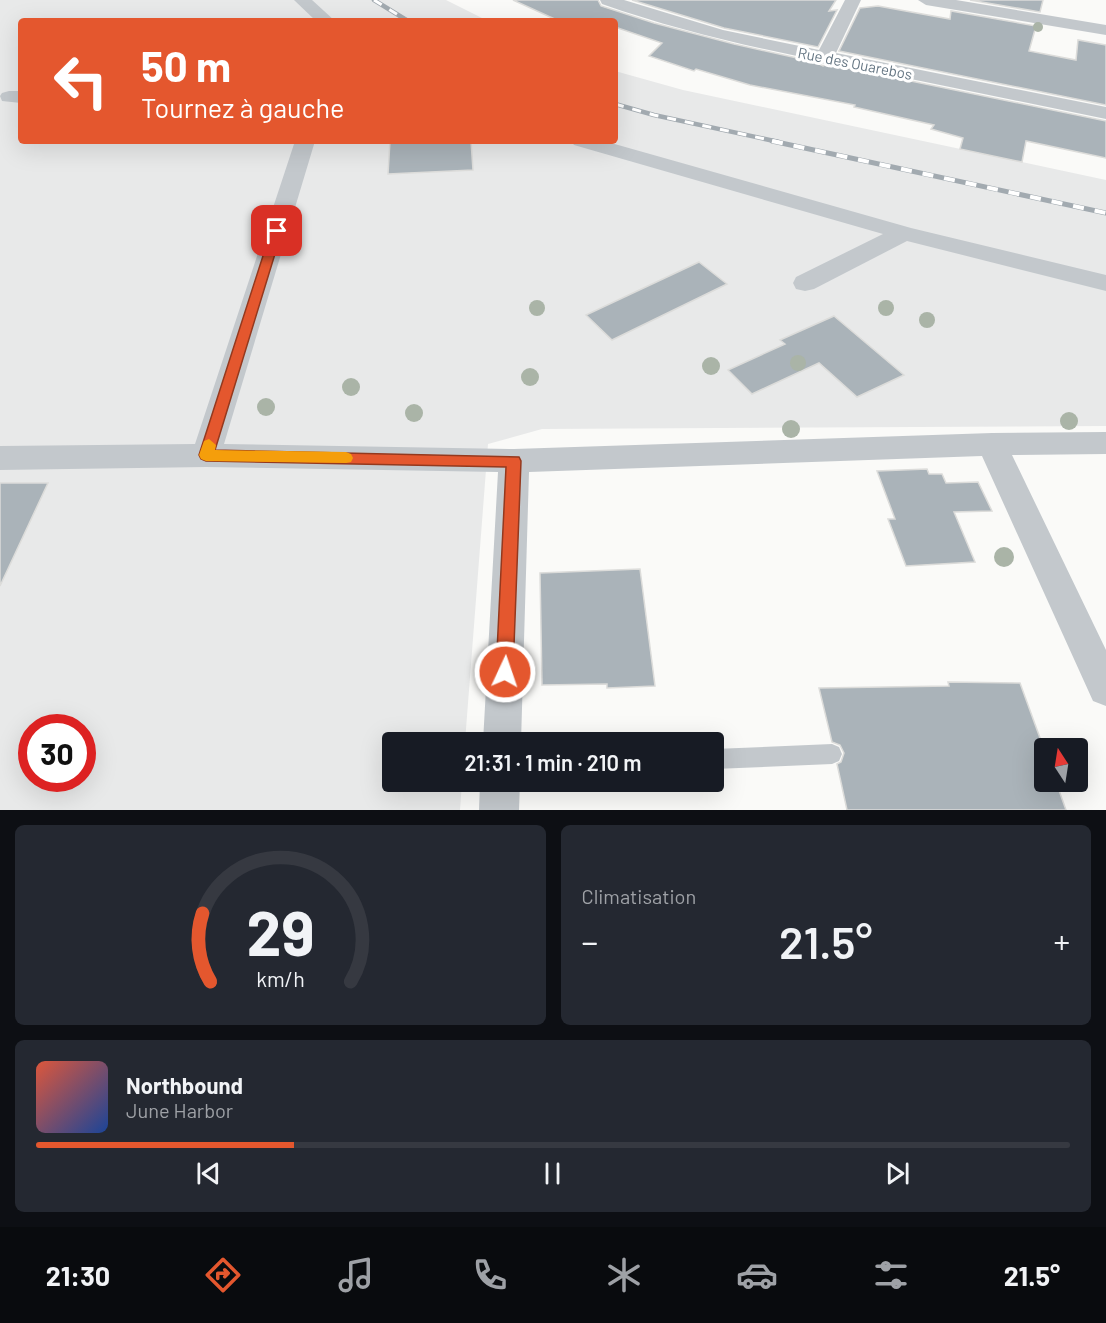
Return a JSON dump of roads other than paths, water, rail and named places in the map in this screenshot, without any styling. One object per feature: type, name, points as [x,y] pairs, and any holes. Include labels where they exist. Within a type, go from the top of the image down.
[{"type":"street","points":[[302,0],[323,18]]},
{"type":"street","name":"Rue des Ouarebos","points":[[608,0],[720,35],[824,58],[1106,113]]},
{"type":"street","points":[[824,58],[853,0]]},
{"type":"street","points":[[926,0],[969,3],[1106,30]]},
{"type":"street","points":[[206,455],[304,144]]},
{"type":"street","points":[[592,144],[904,233],[1106,283]]},
{"type":"street","points":[[805,283],[904,233]]},
{"type":"street","points":[[0,458],[206,455],[514,461],[1106,442]]},
{"type":"street","points":[[993,444],[1106,689]]},
{"type":"street","points":[[502,732],[514,461]]},
{"type":"street","points":[[499,810],[500,792]]},
{"type":"lane","points":[[724,759],[832,754]]},
{"type":"railway","points":[[374,0],[403,18]]},
{"type":"railway","points":[[618,105],[779,142]]},
{"type":"railway","points":[[772,141],[1106,213]]}]
